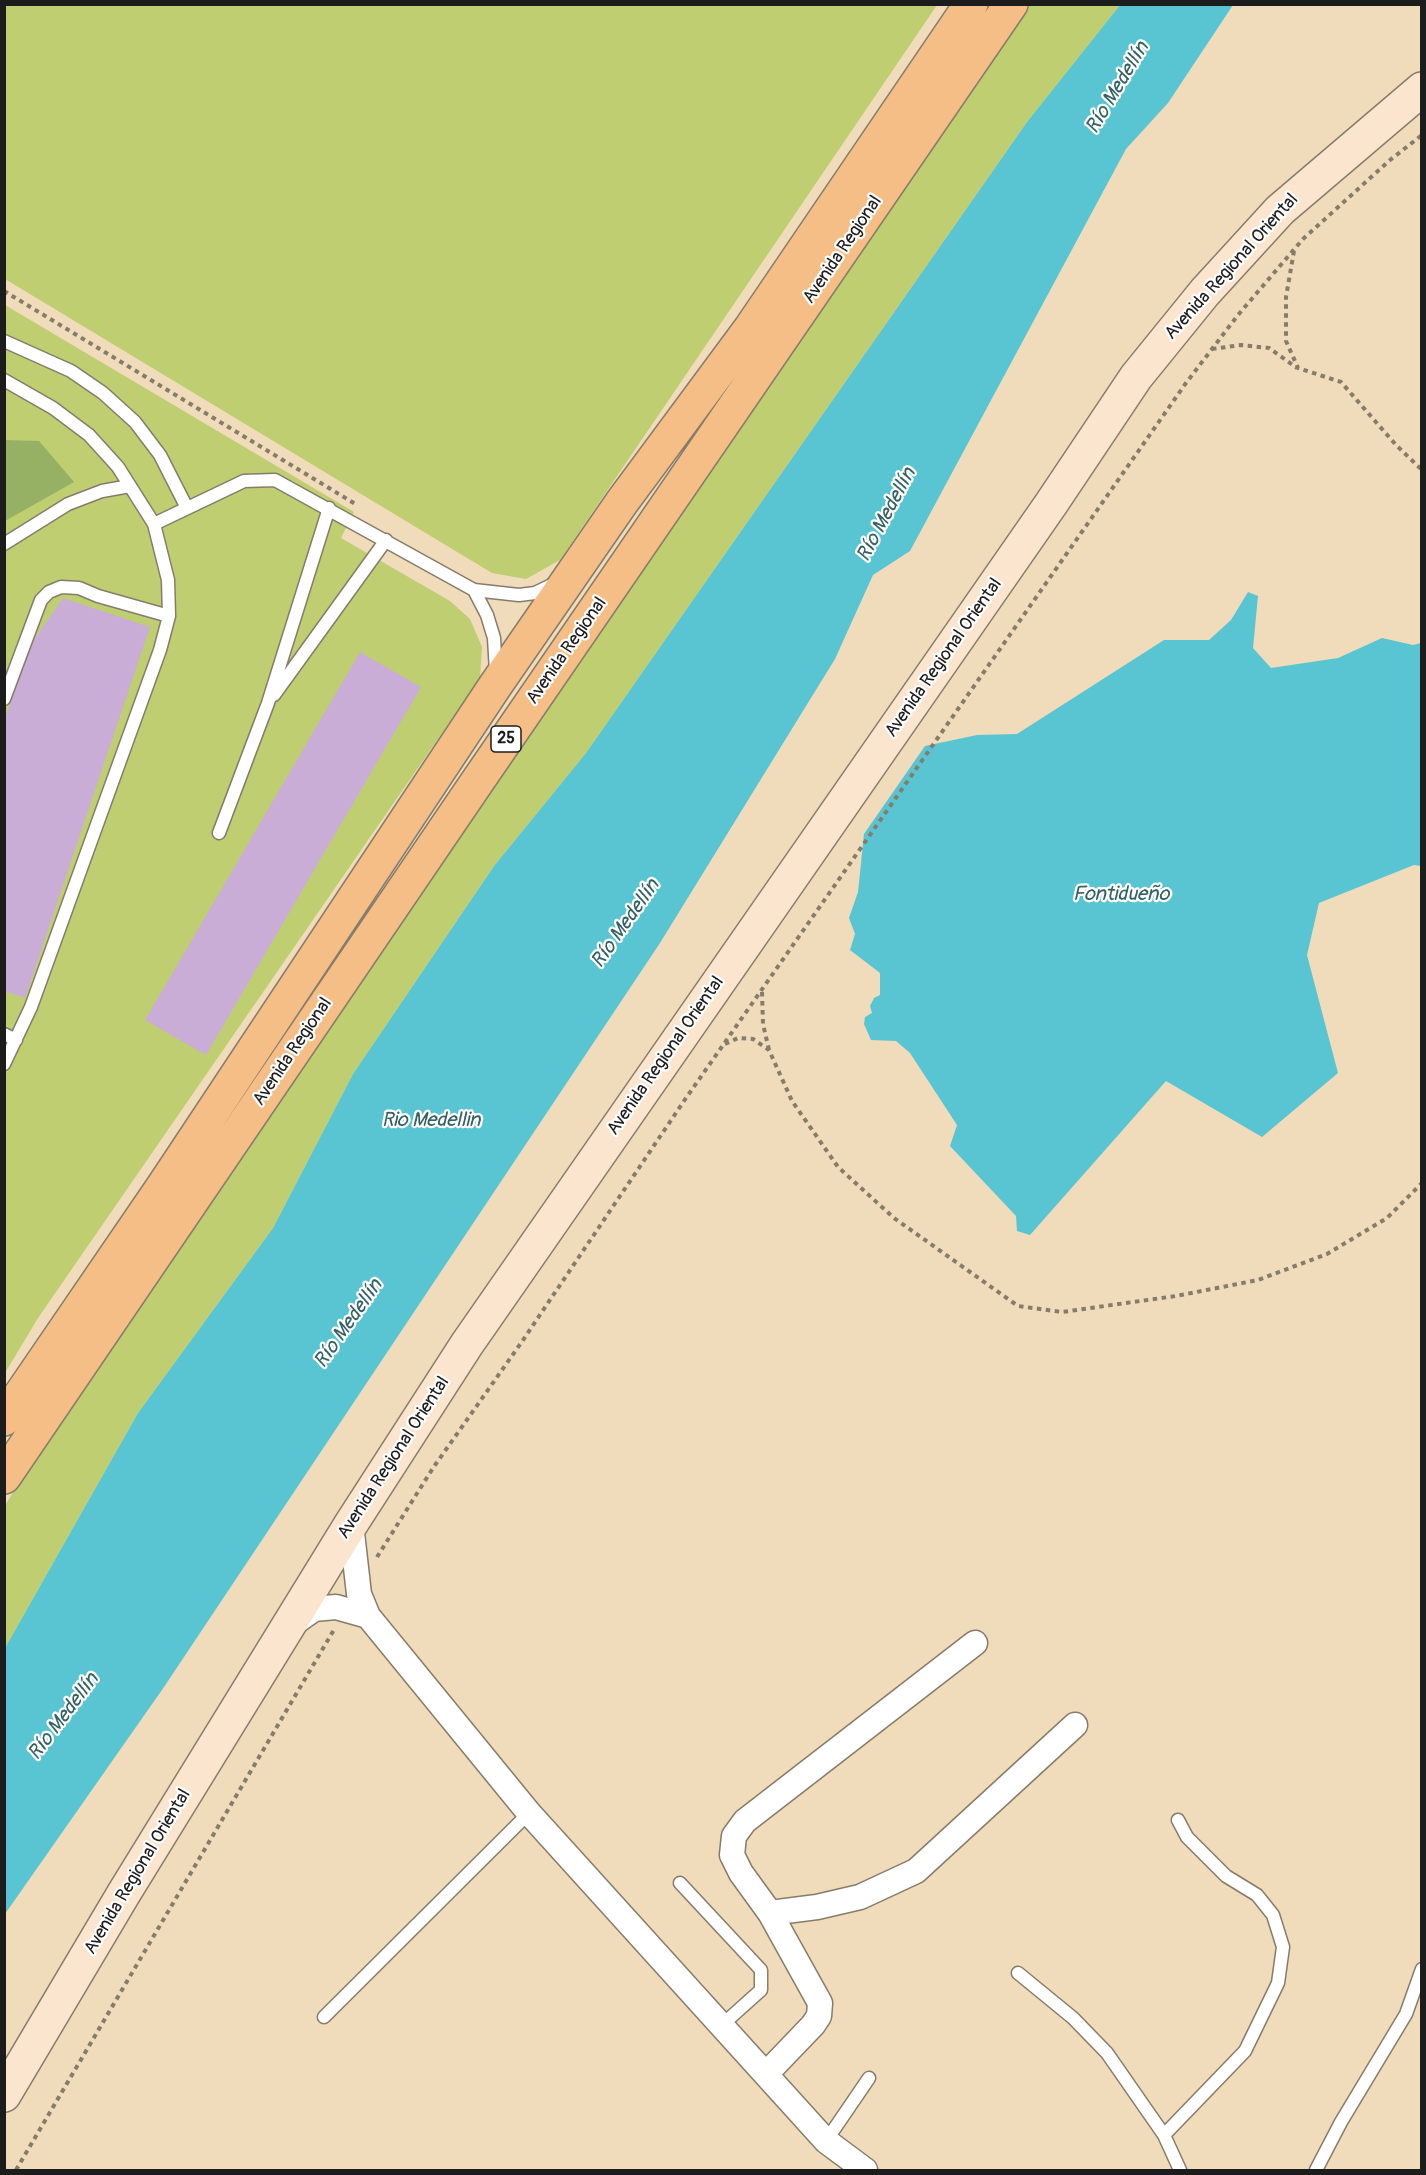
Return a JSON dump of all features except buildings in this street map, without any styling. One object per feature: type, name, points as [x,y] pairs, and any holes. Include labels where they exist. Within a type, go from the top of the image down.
[{"type":"highway","name":"Avenida Regional","points":[[4,1419],[164,1185],[495,686],[622,502],[750,329],[971,4]]},
{"type":"highway","name":"Avenida Regional","points":[[4,1477],[450,821],[1011,4]]},
{"type":"main road","name":"Avenida Regional Oriental","points":[[4,2095],[351,1524],[468,1344],[1044,514],[1136,377],[1205,292],[1280,210],[1422,89]]},
{"type":"street","points":[[351,1524],[358,1587],[357,1612]]},
{"type":"street","points":[[288,1626],[314,1609],[336,1607],[357,1612],[529,1813],[826,2140],[866,2170]]},
{"type":"street","points":[[766,2074],[813,2025],[819,2016],[820,2003],[770,1913],[741,1873],[732,1855],[734,1836],[746,1821],[975,1643]]},
{"type":"street","points":[[770,1913],[817,1907],[860,1897],[916,1871],[1075,1725]]},
{"type":"lane","points":[[4,341],[71,371],[103,393],[127,415],[160,455],[187,508]]},
{"type":"lane","points":[[4,380],[54,408],[89,435],[118,467],[154,524],[168,580],[169,616],[160,650],[35,997],[10,1037],[4,1064]]},
{"type":"lane","points":[[154,524],[244,481],[275,480],[474,590],[519,595],[535,593],[570,577]]},
{"type":"lane","points":[[4,544],[68,504],[102,491],[130,486]]},
{"type":"lane","points":[[219,833],[268,703],[329,508]]},
{"type":"lane","points":[[268,703],[386,540]]},
{"type":"lane","points":[[4,699],[41,600],[49,592],[61,587],[79,588],[98,596],[169,616]]},
{"type":"lane","points":[[474,590],[487,615],[494,638],[495,686]]},
{"type":"lane","points":[[324,2017],[529,1813]]},
{"type":"lane","points":[[1164,2135],[1245,2051],[1278,1983],[1283,1947],[1273,1915],[1257,1895],[1226,1876],[1187,1837],[1178,1820]]},
{"type":"lane","points":[[680,1883],[761,1970],[761,1990],[722,2025]]},
{"type":"lane","points":[[1316,2170],[1341,2122],[1406,2014],[1422,1970]]},
{"type":"lane","points":[[1018,1973],[1073,2018],[1107,2053],[1164,2135],[1180,2170]]},
{"type":"lane","points":[[826,2140],[869,2078]]},
{"type":"path","points":[[358,1587],[434,1468],[724,1044],[844,875],[1033,599],[1212,350],[1294,250],[1390,160],[1422,135]]},
{"type":"path","points":[[1294,250],[1286,297],[1286,341],[1298,368]]},
{"type":"path","points":[[4,291],[370,512],[361,526]]},
{"type":"path","points":[[1212,350],[1241,345],[1269,348],[1298,368],[1341,382],[1396,445],[1422,470]]},
{"type":"path","points":[[762,992],[763,1024],[769,1050],[792,1101],[838,1167],[894,1218],[1018,1306],[1062,1312],[1176,1296],[1258,1280],[1327,1254],[1387,1218],[1422,1183]]},
{"type":"path","points":[[724,1044],[738,1038],[753,1039],[769,1050]]},
{"type":"path","points":[[16,2170],[357,1612]]},
{"type":"green space","points":[[4,5],[937,5],[560,560],[526,579],[492,573],[5,279]]},
{"type":"green space","points":[[1027,5],[1120,5],[1027,122],[586,753],[494,866],[353,1074],[273,1228],[138,1413],[5,1648],[4,1507],[80,1385]]},
{"type":"green space","points":[[5,305],[354,512],[341,538],[450,601],[470,619],[482,647],[480,678],[38,1318],[5,1373]]},
{"type":"green space","points":[[5,440],[39,441],[74,482],[5,521]]},
{"type":"water","name":"Rio Medellin","points":[[1120,5],[1233,5],[1168,103],[1126,149],[910,551],[873,575],[835,659],[660,943],[164,1687],[5,1914],[5,1648],[138,1413],[273,1228],[353,1074],[494,866],[586,753],[1027,122]]},
{"type":"water","name":"Fontidueño","points":[[1248,592],[1258,596],[1253,648],[1271,668],[1338,658],[1382,638],[1413,645],[1421,643],[1421,866],[1414,865],[1319,903],[1307,955],[1338,1073],[1262,1137],[1166,1081],[1030,1235],[1017,1231],[1016,1216],[950,1146],[957,1125],[910,1053],[896,1041],[871,1040],[864,1024],[865,1017],[872,1013],[870,1006],[874,998],[880,995],[880,973],[850,950],[855,934],[849,918],[858,892],[864,834],[925,746],[977,735],[1017,734],[1164,640],[1209,640],[1231,620]]},
{"type":"water label","name":"Río Medellín","points":[[1118,88]]},
{"type":"water label","name":"Río Medellín","points":[[887,515]]},
{"type":"water label","name":"Río Medellín","points":[[626,924]]},
{"type":"water label","name":"Río Medellín","points":[[349,1324]]},
{"type":"water label","name":"Río Medellín","points":[[64,1717]]}]
